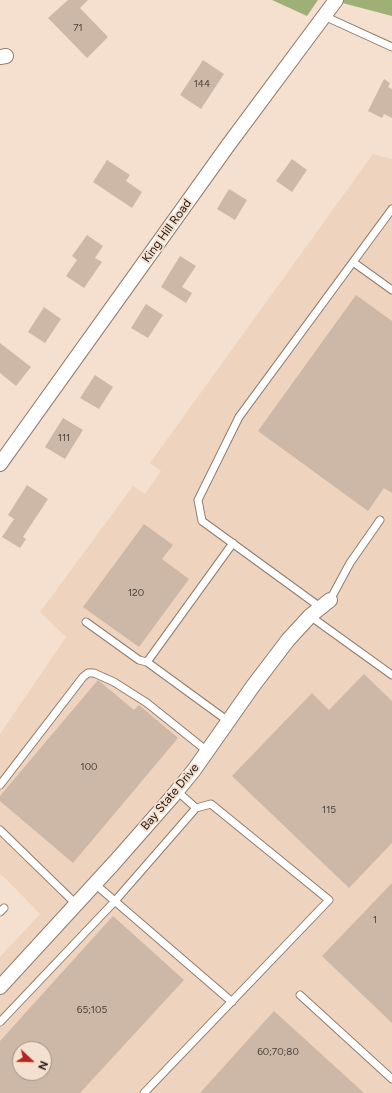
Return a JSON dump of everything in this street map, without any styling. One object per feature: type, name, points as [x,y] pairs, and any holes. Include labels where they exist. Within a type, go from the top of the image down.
[{"type":"street","name":"King Hill Road","points":[[0,464],[229,144],[336,0]]},
{"type":"street","name":"Bay State Drive","points":[[0,987],[95,884],[177,791],[293,634],[320,608]]},
{"type":"lane","points":[[324,16],[392,47]]},
{"type":"lane","points":[[392,209],[239,417],[198,500],[202,521],[320,608],[392,675]]},
{"type":"lane","points":[[353,262],[392,290]]},
{"type":"lane","points":[[320,608],[342,578],[350,562],[380,520]]},
{"type":"lane","points":[[147,662],[233,543]]},
{"type":"lane","points":[[86,622],[139,660],[147,662],[228,721]]},
{"type":"lane","points":[[0,785],[83,676],[88,673],[94,673],[114,682],[147,703],[208,751]]},
{"type":"lane","points":[[177,791],[196,808]]},
{"type":"lane","points":[[0,1022],[115,901],[196,808],[211,804],[329,900],[144,1093]]},
{"type":"lane","points":[[0,830],[76,904]]},
{"type":"lane","points":[[95,884],[232,1002]]},
{"type":"lane","points":[[300,995],[392,1079]]},
{"type":"shaded area","points":[[373,154],[392,159],[392,1093],[0,1093],[0,957],[40,914],[0,874],[0,734],[66,637],[40,612],[133,486],[145,494],[161,471],[150,463]]},
{"type":"green space","points":[[272,0],[318,0],[307,16]]},
{"type":"green space","points":[[331,0],[392,0],[392,16]]},
{"type":"building","points":[[68,0],[88,0],[80,8],[108,37],[87,58],[48,18]]},
{"type":"building","points":[[203,60],[224,74],[201,109],[180,95]]},
{"type":"building","points":[[384,79],[390,83],[388,87],[392,89],[392,118],[384,114],[382,118],[368,111]]},
{"type":"building","points":[[292,159],[307,170],[292,192],[276,181]]},
{"type":"building","points":[[107,160],[130,175],[126,181],[142,192],[132,208],[93,182]]},
{"type":"building","points":[[229,189],[247,200],[235,220],[217,209]]},
{"type":"building","points":[[87,235],[103,246],[95,258],[102,262],[84,288],[66,276],[77,260],[72,256]]},
{"type":"building","points":[[180,256],[196,266],[182,287],[192,293],[186,303],[161,287]]},
{"type":"building","points":[[356,295],[392,321],[392,493],[384,488],[368,511],[258,431]]},
{"type":"building","points":[[146,304],[163,315],[148,338],[131,328]]},
{"type":"building","points":[[44,307],[61,319],[45,343],[28,332]]},
{"type":"building","points":[[0,343],[31,367],[16,386],[0,373]]},
{"type":"building","points":[[95,375],[113,387],[99,409],[80,398]]},
{"type":"building","points":[[63,418],[83,430],[65,459],[45,447]]},
{"type":"building","points":[[27,485],[48,499],[23,537],[26,539],[20,548],[2,537],[14,519],[8,515]]},
{"type":"building","points":[[144,524],[173,545],[162,559],[189,579],[139,647],[83,607]]},
{"type":"building","points":[[364,674],[392,701],[392,843],[349,888],[232,776],[312,693],[329,710]]},
{"type":"building","points":[[98,680],[134,710],[139,705],[178,738],[73,863],[0,801],[0,796]]},
{"type":"building","points":[[392,883],[392,1023],[322,956]]},
{"type":"building","points":[[113,916],[184,980],[80,1093],[0,1093],[0,1041]]},
{"type":"building","points":[[274,1011],[364,1093],[200,1093]]}]
